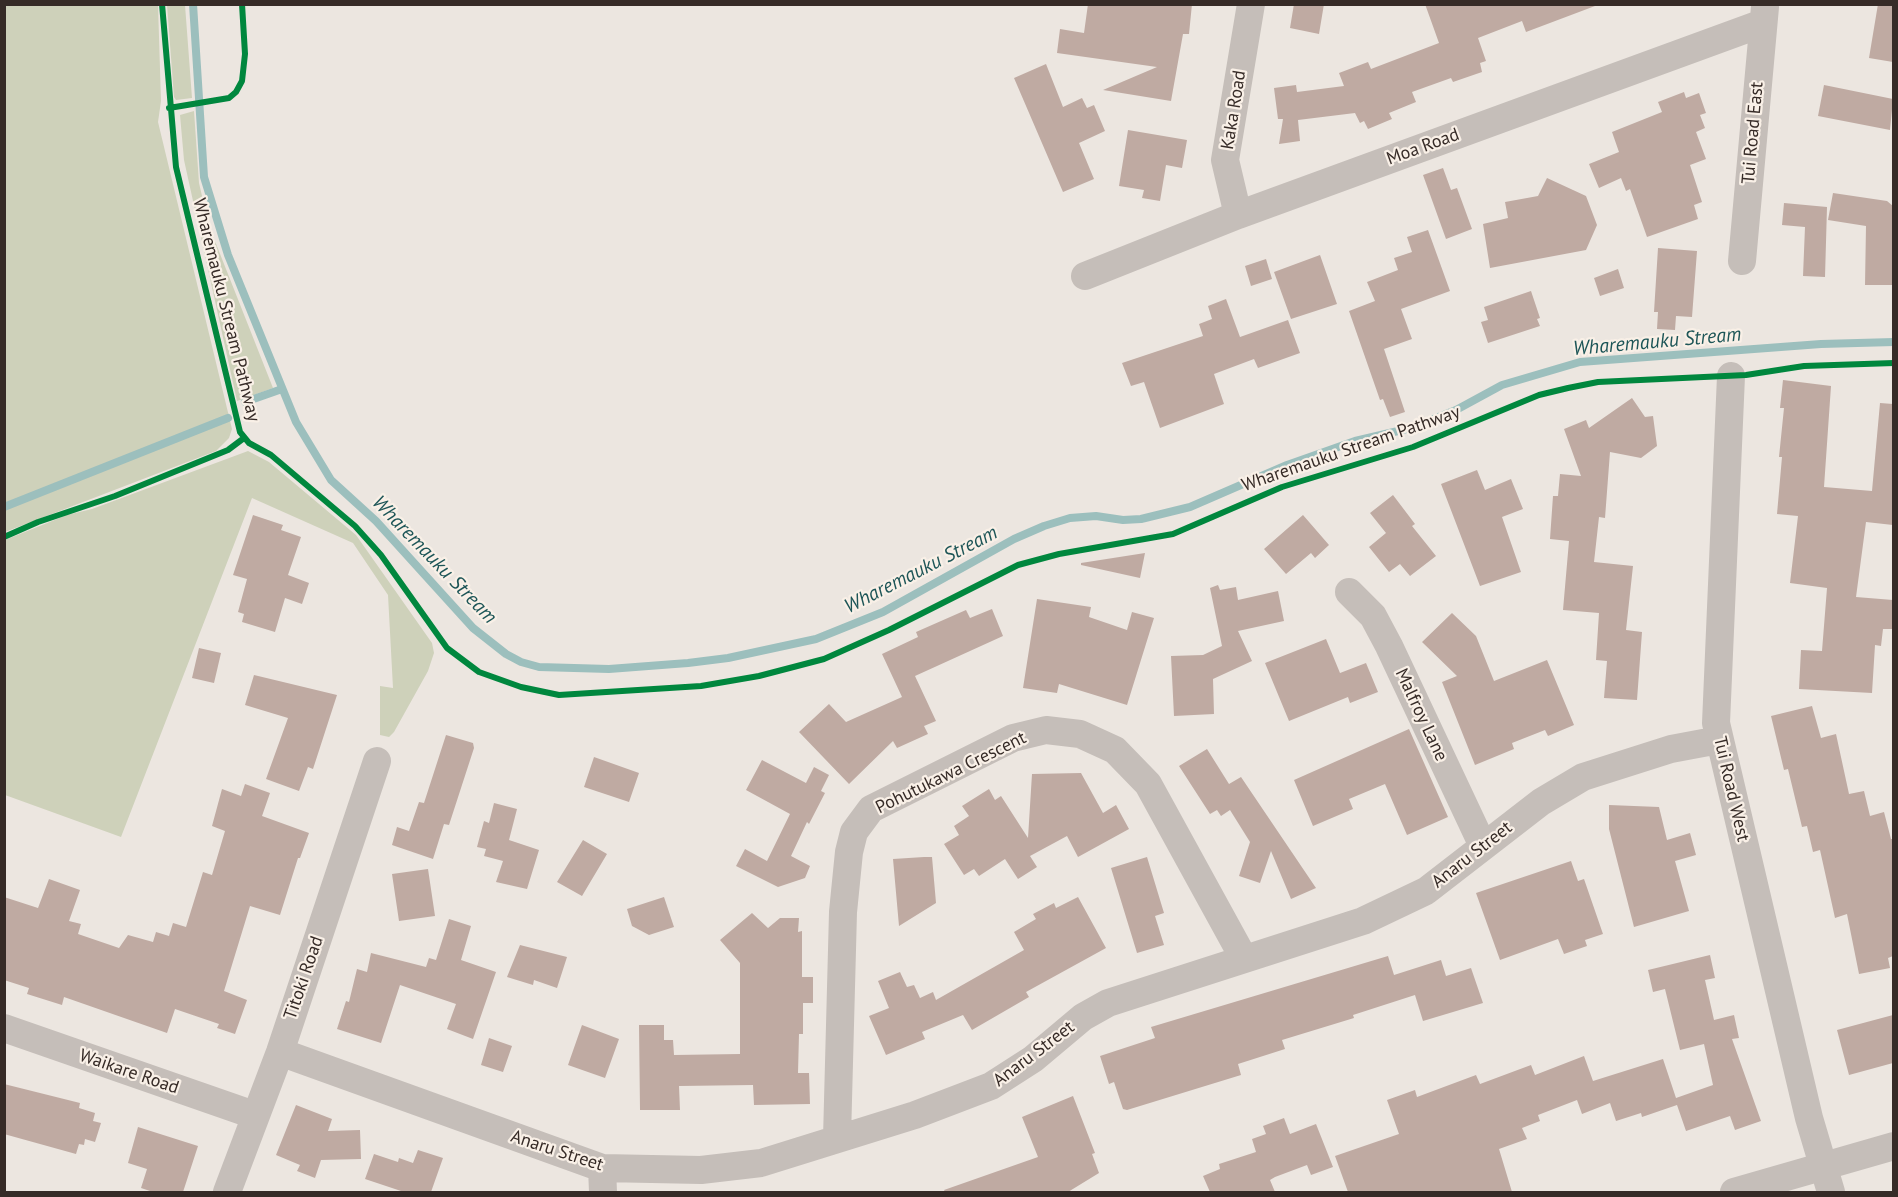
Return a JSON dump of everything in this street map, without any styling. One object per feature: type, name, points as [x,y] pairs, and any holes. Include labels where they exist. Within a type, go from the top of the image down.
[{"type":"street","name":"Kaka Road","points":[[1238,215],[1225,160],[1251,4]]},
{"type":"street","name":"Moa Road","points":[[1085,276],[1238,215],[1764,14]]},
{"type":"street","name":"Tui Road East","points":[[1742,261],[1764,14]]},
{"type":"street","name":"Tui Road West","points":[[1731,376],[1715,698],[1719,740],[1809,1118],[1831,1192]]},
{"type":"street","name":"Malfroy Lane","points":[[1349,592],[1373,616],[1389,646],[1483,846]]},
{"type":"street","name":"Pohutukawa Crescent","points":[[837,1138],[843,912],[849,852],[854,832],[872,809],[1013,738],[1046,730],[1080,734],[1115,750],[1148,784],[1243,957]]},
{"type":"street","name":"Anaru Street","points":[[279,1052],[603,1180],[761,1163],[915,1115],[991,1086],[1033,1059],[1083,1017],[1108,1003],[1243,957],[1363,921],[1426,891],[1541,802],[1583,777],[1671,749],[1719,740]]},
{"type":"street","name":"Titoki Road","points":[[227,1192],[279,1052],[377,761]]},
{"type":"street","name":"Waikare Road","points":[[4,1028],[254,1115]]},
{"type":"street","points":[[1734,1192],[1893,1146]]},
{"type":"green space","points":[[5,4],[158,5],[161,101],[158,122],[232,429],[229,438],[216,451],[5,532]]},
{"type":"green space","points":[[167,5],[185,5],[192,98],[176,100],[174,97]]},
{"type":"green space","points":[[194,111],[199,183],[209,226],[273,388],[237,401],[184,160],[180,115]]},
{"type":"green space","points":[[248,451],[269,462],[356,535],[432,643],[434,653],[428,671],[394,732],[389,737],[380,735],[380,686],[393,688],[388,595],[353,543],[252,498],[121,837],[5,795],[5,540],[67,515],[92,509]]},
{"type":"building","points":[[1088,4],[1192,4],[1189,34],[1183,34],[1171,101],[1103,90],[1157,67],[1057,53],[1060,29],[1084,33]]},
{"type":"building","points":[[1294,4],[1324,4],[1319,34],[1290,28]]},
{"type":"building","points":[[1425,4],[1595,6],[1526,32],[1522,21],[1478,38],[1486,61],[1480,63],[1482,72],[1453,82],[1451,78],[1412,92],[1416,102],[1389,113],[1392,119],[1368,129],[1364,121],[1360,123],[1355,113],[1298,120],[1300,141],[1279,144],[1283,119],[1278,119],[1274,88],[1296,85],[1297,92],[1344,86],[1339,73],[1368,62],[1371,69],[1439,43]]},
{"type":"building","points":[[1878,4],[1893,4],[1893,62],[1869,58]]},
{"type":"building","points":[[1046,64],[1063,107],[1082,98],[1087,108],[1094,105],[1105,131],[1079,143],[1094,179],[1063,192],[1014,78]]},
{"type":"building","points":[[1824,85],[1893,99],[1890,130],[1818,116]]},
{"type":"building","points":[[1684,92],[1686,98],[1699,93],[1706,113],[1700,115],[1705,128],[1696,132],[1706,159],[1690,165],[1702,202],[1694,205],[1698,219],[1647,237],[1630,189],[1626,191],[1621,178],[1599,188],[1589,164],[1619,152],[1612,132],[1662,112],[1658,102]]},
{"type":"building","points":[[1128,130],[1187,140],[1182,168],[1166,165],[1160,201],[1142,198],[1144,190],[1119,186]]},
{"type":"building","points":[[1443,168],[1451,190],[1457,188],[1472,229],[1446,239],[1423,175]]},
{"type":"building","points":[[1547,178],[1586,196],[1597,225],[1586,250],[1490,268],[1483,224],[1508,218],[1505,202],[1538,196]]},
{"type":"building","points":[[1833,193],[1887,201],[1893,206],[1893,285],[1865,285],[1866,226],[1828,220]]},
{"type":"building","points":[[1784,203],[1827,207],[1825,277],[1803,276],[1805,227],[1782,225]]},
{"type":"building","points":[[1428,230],[1450,291],[1401,309],[1412,339],[1384,349],[1405,412],[1390,417],[1383,399],[1380,400],[1349,311],[1375,301],[1367,282],[1398,270],[1394,258],[1412,252],[1407,237]]},
{"type":"building","points":[[1658,248],[1697,251],[1692,317],[1676,316],[1675,330],[1657,329],[1658,312],[1654,312]]},
{"type":"building","points":[[1320,255],[1337,304],[1291,319],[1274,272]]},
{"type":"building","points":[[1266,259],[1272,279],[1251,286],[1245,266]]},
{"type":"building","points":[[1618,269],[1624,288],[1600,296],[1594,278]]},
{"type":"building","points":[[1531,291],[1540,318],[1537,319],[1540,326],[1488,343],[1481,322],[1488,320],[1484,307]]},
{"type":"building","points":[[1226,299],[1240,337],[1288,320],[1300,353],[1258,368],[1254,359],[1214,374],[1224,404],[1160,428],[1144,382],[1131,386],[1122,363],[1203,336],[1199,324],[1212,319],[1208,306]]},
{"type":"building","points":[[1783,380],[1831,386],[1824,487],[1872,491],[1880,403],[1893,404],[1893,525],[1866,522],[1856,597],[1893,600],[1893,629],[1883,629],[1881,646],[1875,645],[1872,693],[1799,689],[1801,650],[1822,651],[1827,588],[1790,583],[1798,516],[1777,514],[1782,457],[1779,457],[1784,408],[1780,408]]},
{"type":"building","points":[[1632,398],[1645,417],[1653,416],[1657,446],[1641,458],[1610,452],[1605,518],[1599,517],[1594,562],[1633,566],[1626,630],[1642,632],[1637,700],[1604,698],[1607,661],[1596,660],[1599,613],[1563,610],[1569,541],[1550,539],[1553,496],[1558,496],[1560,474],[1581,476],[1564,429],[1586,420],[1589,428]]},
{"type":"building","points":[[1477,470],[1485,490],[1511,479],[1523,509],[1502,517],[1521,572],[1480,586],[1441,484]]},
{"type":"building","points":[[1393,495],[1415,524],[1412,526],[1436,556],[1410,576],[1400,564],[1389,572],[1369,547],[1386,533],[1370,513]]},
{"type":"building","points":[[253,515],[283,525],[281,530],[301,537],[288,575],[309,583],[302,604],[285,598],[275,632],[242,622],[244,614],[238,612],[247,579],[233,575]]},
{"type":"building","points":[[1303,515],[1329,545],[1315,558],[1311,553],[1286,574],[1264,549]]},
{"type":"building","points":[[1145,553],[1140,578],[1081,565],[1081,563]]},
{"type":"building","points":[[1218,585],[1220,590],[1236,587],[1238,600],[1278,591],[1284,621],[1238,631],[1252,661],[1213,679],[1214,714],[1174,716],[1171,656],[1203,655],[1222,646],[1210,588]]},
{"type":"building","points":[[1037,599],[1091,607],[1089,617],[1127,630],[1132,612],[1154,618],[1127,705],[1059,684],[1057,693],[1023,688]]},
{"type":"building","points":[[992,609],[1003,636],[915,676],[936,721],[924,726],[928,734],[897,748],[893,741],[849,784],[799,732],[829,704],[846,722],[902,697],[882,654],[918,637],[916,632],[966,610],[970,618]]},
{"type":"building","points":[[1452,613],[1476,636],[1494,681],[1547,660],[1574,725],[1548,736],[1545,730],[1512,743],[1514,749],[1475,765],[1442,682],[1457,676],[1422,642]]},
{"type":"building","points":[[1326,639],[1340,673],[1366,663],[1378,692],[1350,703],[1348,697],[1289,721],[1265,663]]},
{"type":"building","points":[[199,648],[221,653],[214,683],[192,678]]},
{"type":"building","points":[[254,675],[337,695],[313,769],[308,767],[299,791],[266,779],[288,718],[245,705]]},
{"type":"building","points":[[1812,706],[1821,738],[1836,734],[1849,794],[1864,791],[1870,816],[1884,812],[1891,839],[1893,839],[1893,956],[1888,958],[1890,968],[1859,974],[1847,914],[1835,918],[1820,850],[1813,852],[1807,826],[1802,827],[1788,769],[1784,770],[1771,716]]},
{"type":"building","points":[[1409,729],[1448,817],[1407,835],[1385,784],[1349,799],[1353,809],[1313,826],[1294,780]]},
{"type":"building","points":[[446,735],[473,743],[474,748],[449,825],[444,824],[433,859],[392,845],[397,827],[409,831],[419,802],[424,803]]},
{"type":"building","points":[[1207,749],[1229,784],[1241,777],[1316,888],[1291,899],[1271,851],[1260,883],[1239,876],[1250,842],[1230,810],[1221,816],[1217,810],[1210,814],[1179,766]]},
{"type":"building","points":[[594,757],[639,773],[629,802],[584,787]]},
{"type":"building","points":[[762,760],[806,783],[814,767],[829,775],[821,791],[825,793],[809,824],[807,822],[791,856],[810,866],[805,878],[778,887],[736,866],[745,849],[767,861],[790,814],[746,790]]},
{"type":"building","points":[[1081,773],[1103,813],[1116,805],[1129,829],[1078,857],[1067,836],[1030,856],[1037,867],[1018,879],[1005,859],[979,876],[974,869],[964,875],[944,844],[959,835],[954,826],[969,816],[962,806],[989,789],[995,800],[1001,796],[1028,838],[1032,774]]},
{"type":"building","points":[[245,784],[270,793],[262,816],[309,833],[300,858],[298,858],[280,915],[250,906],[224,991],[247,1000],[235,1034],[217,1028],[219,1024],[175,1009],[167,1033],[64,997],[62,1005],[27,994],[29,988],[4,980],[4,897],[38,908],[49,879],[80,890],[69,921],[81,924],[78,934],[119,948],[128,935],[153,942],[156,932],[169,936],[173,923],[186,927],[203,872],[212,875],[225,831],[212,826],[222,789],[241,796]]},
{"type":"building","points":[[494,803],[517,809],[509,840],[539,850],[527,889],[496,882],[503,861],[484,856],[486,849],[477,847],[484,821],[489,823]]},
{"type":"building","points":[[1609,805],[1659,807],[1667,840],[1690,833],[1696,855],[1675,861],[1689,911],[1634,927],[1609,829]]},
{"type":"building","points":[[583,840],[607,854],[582,896],[557,882]]},
{"type":"building","points":[[932,857],[936,903],[899,926],[893,859]]},
{"type":"building","points":[[1147,857],[1164,913],[1155,916],[1164,945],[1137,953],[1111,868]]},
{"type":"building","points":[[1571,861],[1578,881],[1584,879],[1603,934],[1585,940],[1587,946],[1564,954],[1558,939],[1500,960],[1476,893]]},
{"type":"building","points":[[428,869],[435,916],[399,921],[392,874]]},
{"type":"building","points":[[664,897],[674,927],[649,935],[632,926],[627,909]]},
{"type":"building","points":[[1078,897],[1106,948],[1026,992],[1029,997],[972,1030],[963,1015],[922,1032],[925,1039],[886,1055],[869,1016],[889,1008],[878,981],[900,972],[907,987],[914,985],[920,998],[933,992],[936,1000],[1024,950],[1014,932],[1036,919],[1033,914],[1054,903],[1056,908]]},
{"type":"building","points":[[752,913],[768,928],[780,918],[799,918],[798,932],[802,931],[802,977],[813,977],[813,1003],[803,1003],[803,1034],[799,1034],[798,1073],[809,1073],[810,1104],[754,1105],[753,1085],[679,1086],[680,1110],[640,1110],[639,1025],[664,1025],[664,1040],[673,1040],[674,1055],[740,1054],[740,963],[720,940]]},
{"type":"building","points":[[449,919],[471,926],[461,960],[496,972],[473,1039],[447,1029],[456,1004],[400,985],[381,1043],[337,1029],[346,1001],[349,1002],[357,969],[367,972],[371,953],[426,967],[429,958],[436,960]]},
{"type":"building","points":[[520,945],[567,957],[557,988],[534,980],[533,985],[507,977]]},
{"type":"building","points":[[1710,955],[1715,978],[1705,980],[1714,1020],[1734,1015],[1739,1038],[1732,1039],[1761,1121],[1735,1130],[1730,1116],[1686,1131],[1677,1105],[1642,1117],[1641,1113],[1616,1121],[1610,1103],[1582,1114],[1577,1100],[1538,1115],[1540,1121],[1522,1128],[1527,1139],[1499,1149],[1512,1192],[1348,1192],[1335,1156],[1399,1134],[1387,1100],[1415,1090],[1417,1097],[1476,1075],[1480,1084],[1531,1065],[1535,1075],[1584,1056],[1593,1081],[1663,1059],[1676,1098],[1713,1085],[1704,1044],[1680,1050],[1665,989],[1653,992],[1648,970]]},
{"type":"building","points":[[1388,956],[1394,975],[1441,960],[1446,976],[1471,968],[1483,1003],[1423,1021],[1415,995],[1353,1015],[1354,1018],[1282,1040],[1285,1049],[1238,1064],[1241,1075],[1127,1110],[1123,1109],[1114,1082],[1109,1084],[1100,1056],[1155,1038],[1151,1027]]},
{"type":"building","points":[[1893,1015],[1893,1063],[1849,1075],[1837,1030]]},
{"type":"building","points":[[582,1025],[619,1039],[605,1078],[568,1065]]},
{"type":"building","points":[[489,1038],[512,1046],[503,1072],[481,1065]]},
{"type":"building","points":[[4,1084],[80,1103],[79,1108],[95,1113],[93,1121],[101,1123],[95,1142],[85,1139],[84,1145],[79,1144],[76,1154],[4,1134]]},
{"type":"building","points":[[1073,1096],[1095,1153],[1092,1154],[1099,1173],[1068,1192],[945,1192],[944,1190],[1038,1157],[1022,1117]]},
{"type":"building","points":[[296,1105],[332,1119],[328,1131],[360,1130],[361,1159],[321,1160],[315,1178],[297,1171],[300,1165],[276,1155]]},
{"type":"building","points":[[1284,1118],[1290,1134],[1316,1124],[1333,1167],[1311,1175],[1307,1165],[1275,1177],[1270,1180],[1275,1192],[1210,1192],[1203,1176],[1220,1169],[1219,1164],[1256,1152],[1252,1139],[1266,1134],[1263,1126]]},
{"type":"building","points":[[138,1127],[198,1146],[183,1192],[153,1192],[141,1188],[147,1169],[128,1163]]},
{"type":"building","points":[[418,1150],[443,1158],[431,1192],[404,1192],[365,1179],[374,1154],[398,1162],[399,1158],[413,1163]]},
{"type":"waterway","name":"Wharemauku Stream","points":[[193,4],[204,177],[228,255],[296,422],[331,480],[376,521],[473,628],[506,654],[521,662],[539,667],[609,669],[688,663],[728,658],[816,639],[883,612],[1014,539],[1044,526],[1070,518],[1096,516],[1123,520],[1141,519],[1190,507],[1287,465],[1355,441],[1411,428],[1456,410],[1502,385],[1580,362],[1821,344],[1894,342]]},
{"type":"waterway","points":[[245,402],[282,389]]},
{"type":"waterway","points":[[4,507],[228,418]]},
{"type":"cycle path","name":"Wharemauku Stream Pathway","points":[[162,4],[176,167],[240,432],[249,443],[271,455],[355,526],[381,555],[447,648],[479,672],[521,687],[559,695],[701,686],[759,676],[824,659],[889,630],[1018,565],[1059,554],[1173,534],[1282,487],[1413,447],[1539,395],[1598,382],[1746,375],[1804,366],[1894,363]]},
{"type":"cycle path","points":[[169,108],[229,98],[236,92],[242,81],[245,54],[242,4]]},
{"type":"cycle path","points":[[4,537],[38,522],[115,496],[228,450],[244,438]]}]
